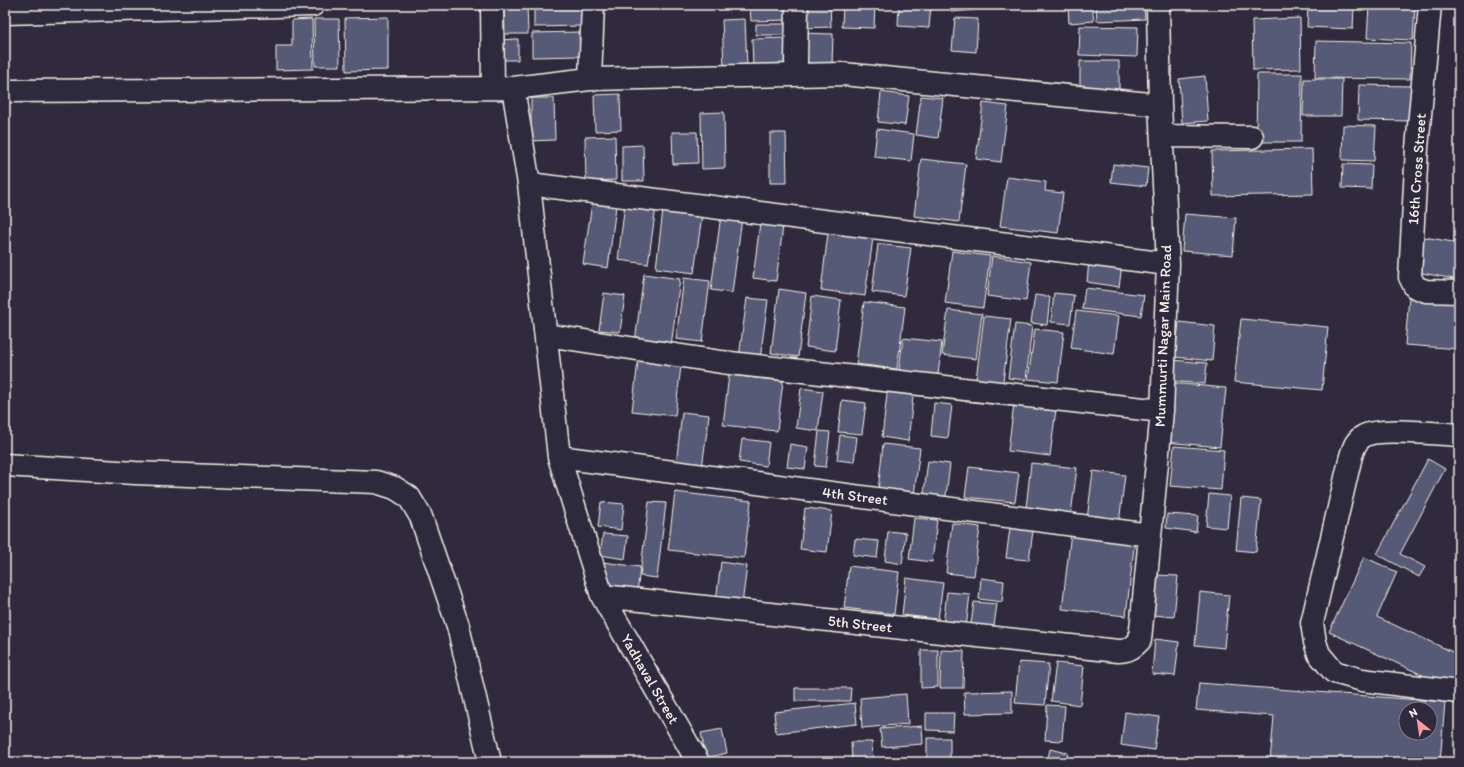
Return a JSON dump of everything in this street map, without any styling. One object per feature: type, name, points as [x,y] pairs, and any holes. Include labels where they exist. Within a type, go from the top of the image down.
[{"type":"street","points":[[5,13],[313,5]]},
{"type":"street","name":"Yadhaval Street","points":[[492,5],[503,88],[529,184],[559,458],[602,596],[698,762]]},
{"type":"street","points":[[590,79],[593,5]]},
{"type":"street","points":[[796,62],[797,5]]},
{"type":"street","name":"Mummurti Nagar Main Road","points":[[1118,652],[1134,647],[1140,640],[1162,411],[1168,264],[1160,105],[1158,5]]},
{"type":"street","name":"16th Cross Street","points":[[1430,5],[1418,148],[1410,277],[1415,287],[1426,291],[1459,292]]},
{"type":"street","points":[[5,91],[503,88],[590,79],[844,74],[1160,105]]},
{"type":"street","points":[[1162,136],[1252,137]]},
{"type":"street","points":[[529,184],[1168,264]]},
{"type":"street","points":[[546,335],[721,362],[1162,411]]},
{"type":"street","points":[[1459,435],[1379,432],[1365,435],[1356,442],[1351,456],[1312,623],[1315,642],[1319,654],[1334,672],[1362,680],[1459,692]]},
{"type":"street","name":"4th Street","points":[[559,458],[1150,535]]},
{"type":"street","points":[[5,465],[135,473],[376,482],[395,488],[409,497],[421,517],[458,626],[490,762]]},
{"type":"street","name":"5th Street","points":[[602,596],[1118,652]]},
{"type":"building","points":[[504,5],[527,5],[528,34],[505,34]]},
{"type":"building","points":[[534,5],[583,5],[583,26],[534,27]]},
{"type":"building","points":[[788,5],[789,20],[751,21],[750,7]]},
{"type":"building","points":[[798,5],[830,5],[831,27],[799,28]]},
{"type":"building","points":[[843,5],[875,5],[874,28],[842,27]]},
{"type":"building","points":[[899,5],[931,5],[929,28],[898,26]]},
{"type":"building","points":[[951,5],[976,5],[976,10],[951,12]]},
{"type":"building","points":[[1092,5],[1094,21],[1069,23],[1068,6]]},
{"type":"building","points":[[1096,5],[1144,5],[1145,19],[1097,21]]},
{"type":"building","points":[[1308,5],[1354,5],[1353,29],[1307,27]]},
{"type":"building","points":[[1369,5],[1415,5],[1413,40],[1367,38]]},
{"type":"building","points":[[388,17],[388,70],[346,71],[345,18]]},
{"type":"building","points":[[955,18],[978,19],[976,52],[952,50]]},
{"type":"building","points":[[1300,18],[1301,69],[1253,70],[1252,20]]},
{"type":"building","points":[[312,19],[313,69],[276,70],[276,46],[292,46],[292,20]]},
{"type":"building","points":[[314,19],[339,19],[340,66],[315,66]]},
{"type":"building","points":[[745,19],[747,67],[724,68],[722,20]]},
{"type":"building","points":[[756,24],[786,24],[786,35],[756,35]]},
{"type":"building","points":[[1080,26],[1138,27],[1137,57],[1079,55]]},
{"type":"building","points":[[579,32],[580,56],[532,57],[532,33]]},
{"type":"building","points":[[801,33],[833,34],[832,65],[800,65]]},
{"type":"building","points":[[788,38],[788,66],[753,67],[752,39]]},
{"type":"building","points":[[518,39],[518,60],[498,60],[497,40]]},
{"type":"building","points":[[1316,41],[1411,43],[1410,79],[1315,78]]},
{"type":"building","points":[[1080,61],[1119,61],[1119,91],[1080,91]]},
{"type":"building","points":[[1257,74],[1302,74],[1301,142],[1256,142]]},
{"type":"building","points":[[1205,76],[1208,121],[1182,123],[1179,79]]},
{"type":"building","points":[[1304,79],[1342,79],[1341,116],[1303,116]]},
{"type":"building","points":[[1459,79],[1459,125],[1457,125]]},
{"type":"building","points":[[1359,85],[1412,86],[1411,121],[1358,120]]},
{"type":"building","points":[[881,92],[909,96],[905,125],[878,122]]},
{"type":"building","points":[[620,94],[621,130],[595,131],[594,95]]},
{"type":"building","points":[[921,96],[943,98],[938,138],[916,135]]},
{"type":"building","points":[[531,98],[554,98],[555,140],[531,141]]},
{"type":"building","points":[[983,103],[1008,106],[1001,162],[976,159]]},
{"type":"building","points":[[724,112],[725,168],[702,169],[701,113]]},
{"type":"building","points":[[1343,125],[1376,126],[1374,161],[1342,160]]},
{"type":"building","points":[[877,129],[914,134],[911,161],[874,157]]},
{"type":"building","points":[[672,132],[697,132],[698,163],[673,164]]},
{"type":"building","points":[[770,133],[786,133],[787,183],[770,183]]},
{"type":"building","points":[[615,136],[616,180],[586,181],[585,137]]},
{"type":"building","points":[[643,145],[644,181],[622,181],[622,146]]},
{"type":"building","points":[[1312,149],[1313,194],[1213,196],[1212,151]]},
{"type":"building","points":[[921,159],[966,164],[959,222],[914,216]]},
{"type":"building","points":[[1113,164],[1148,168],[1146,186],[1111,182]]},
{"type":"building","points":[[1343,164],[1372,165],[1371,189],[1342,188]]},
{"type":"building","points":[[1007,177],[1046,182],[1045,191],[1063,193],[1058,233],[1000,226]]},
{"type":"building","points":[[592,203],[616,206],[608,268],[583,264]]},
{"type":"building","points":[[625,203],[656,207],[648,264],[618,260]]},
{"type":"building","points":[[663,210],[702,215],[694,273],[656,268]]},
{"type":"building","points":[[1185,214],[1236,218],[1233,255],[1182,251]]},
{"type":"building","points":[[721,215],[742,218],[732,293],[711,290]]},
{"type":"building","points":[[760,223],[783,226],[776,281],[753,278]]},
{"type":"building","points":[[828,233],[873,238],[865,296],[821,290]]},
{"type":"building","points":[[1424,237],[1459,243],[1459,280],[1417,272]]},
{"type":"building","points":[[878,244],[911,248],[904,296],[872,292]]},
{"type":"building","points":[[952,251],[990,256],[983,308],[945,303]]},
{"type":"building","points":[[992,256],[1031,262],[1026,301],[987,296]]},
{"type":"building","points":[[1089,261],[1122,265],[1119,287],[1087,282]]},
{"type":"building","points":[[644,274],[680,279],[671,346],[635,342]]},
{"type":"building","points":[[684,278],[710,281],[702,342],[676,339]]},
{"type":"building","points":[[1085,288],[1144,295],[1141,316],[1082,309]]},
{"type":"building","points":[[779,289],[806,293],[798,357],[771,353]]},
{"type":"building","points":[[604,293],[625,296],[620,332],[599,330]]},
{"type":"building","points":[[1054,293],[1074,295],[1070,324],[1051,322]]},
{"type":"building","points":[[1035,295],[1050,297],[1047,325],[1031,323]]},
{"type":"building","points":[[812,296],[841,300],[835,351],[806,347]]},
{"type":"building","points":[[1409,297],[1459,301],[1459,349],[1405,345]]},
{"type":"building","points":[[747,298],[768,300],[760,359],[739,357]]},
{"type":"building","points":[[864,302],[905,307],[897,369],[856,364]]},
{"type":"building","points":[[948,310],[982,314],[976,359],[942,355]]},
{"type":"building","points":[[1076,311],[1119,316],[1114,354],[1071,348]]},
{"type":"building","points":[[984,316],[1011,319],[1003,382],[976,379]]},
{"type":"building","points":[[1241,319],[1328,327],[1322,390],[1234,382]]},
{"type":"building","points":[[1179,322],[1215,326],[1212,361],[1175,357]]},
{"type":"building","points":[[1015,324],[1032,326],[1026,380],[1008,378]]},
{"type":"building","points":[[1035,329],[1064,332],[1058,382],[1028,379]]},
{"type":"building","points":[[903,338],[942,342],[938,375],[899,370]]},
{"type":"building","points":[[1171,360],[1207,363],[1205,384],[1169,381]]},
{"type":"building","points":[[638,361],[681,366],[675,416],[632,411]]},
{"type":"building","points":[[729,375],[783,381],[777,431],[723,425]]},
{"type":"building","points":[[1171,383],[1226,388],[1220,447],[1165,442]]},
{"type":"building","points":[[888,386],[914,389],[908,441],[882,437]]},
{"type":"building","points":[[801,388],[823,391],[818,431],[796,428]]},
{"type":"building","points":[[842,400],[866,403],[862,434],[838,432]]},
{"type":"building","points":[[934,403],[952,405],[948,438],[931,436]]},
{"type":"building","points":[[1014,404],[1056,409],[1050,456],[1008,451]]},
{"type":"building","points":[[682,412],[709,415],[702,468],[676,465]]},
{"type":"building","points":[[819,431],[830,432],[826,467],[815,466]]},
{"type":"building","points":[[840,435],[857,437],[854,462],[837,460]]},
{"type":"building","points":[[742,439],[769,442],[766,466],[739,462]]},
{"type":"building","points":[[790,444],[808,447],[805,469],[787,467]]},
{"type":"building","points":[[883,444],[920,448],[914,495],[878,491]]},
{"type":"building","points":[[1174,446],[1224,450],[1221,490],[1170,486]]},
{"type":"building","points":[[1428,459],[1445,469],[1400,554],[1425,567],[1419,577],[1377,554]]},
{"type":"building","points":[[928,461],[950,464],[945,503],[923,500]]},
{"type":"building","points":[[1031,463],[1077,468],[1070,522],[1025,517]]},
{"type":"building","points":[[969,467],[1019,473],[1015,502],[965,497]]},
{"type":"building","points":[[1093,471],[1125,475],[1119,523],[1087,519]]},
{"type":"building","points":[[675,492],[751,501],[744,558],[668,550]]},
{"type":"building","points":[[1209,494],[1230,496],[1227,528],[1206,526]]},
{"type":"building","points":[[1241,498],[1261,500],[1256,552],[1236,550]]},
{"type":"building","points":[[601,502],[624,504],[621,530],[598,527]]},
{"type":"building","points":[[649,502],[666,503],[657,578],[640,576]]},
{"type":"building","points":[[805,508],[832,511],[827,552],[800,549]]},
{"type":"building","points":[[1167,514],[1198,516],[1196,532],[1166,528]]},
{"type":"building","points":[[914,518],[937,520],[932,562],[909,559]]},
{"type":"building","points":[[952,523],[980,527],[974,576],[946,573]]},
{"type":"building","points":[[1010,528],[1033,531],[1029,560],[1006,558]]},
{"type":"building","points":[[888,531],[906,533],[902,564],[885,561]]},
{"type":"building","points":[[1071,532],[1135,539],[1126,616],[1062,609]]},
{"type":"building","points":[[603,534],[628,536],[625,559],[600,555]]},
{"type":"building","points":[[855,539],[879,541],[877,558],[853,555]]},
{"type":"building","points":[[1364,557],[1397,572],[1377,617],[1459,655],[1459,677],[1453,689],[1329,632]]},
{"type":"building","points":[[603,562],[640,567],[637,594],[600,589]]},
{"type":"building","points":[[721,562],[747,566],[742,604],[716,601]]},
{"type":"building","points":[[849,566],[899,572],[894,614],[844,608]]},
{"type":"building","points":[[1157,575],[1178,576],[1174,617],[1153,615]]},
{"type":"building","points":[[906,578],[943,583],[938,619],[902,615]]},
{"type":"building","points":[[981,578],[1004,581],[1002,602],[979,599]]},
{"type":"building","points":[[947,592],[970,594],[966,628],[943,626]]},
{"type":"building","points":[[1200,592],[1229,595],[1224,648],[1195,645]]},
{"type":"building","points":[[974,602],[997,604],[993,633],[970,631]]},
{"type":"building","points":[[1155,639],[1179,642],[1175,676],[1152,674]]},
{"type":"building","points":[[921,650],[938,650],[938,687],[921,688]]},
{"type":"building","points":[[941,650],[964,651],[963,688],[940,688]]},
{"type":"building","points":[[1019,662],[1049,664],[1045,705],[1015,703]]},
{"type":"building","points":[[1056,663],[1084,666],[1080,705],[1051,701]]},
{"type":"building","points":[[1199,683],[1432,701],[1398,701],[1398,741],[1438,741],[1438,701],[1445,702],[1440,762],[1270,762],[1274,716],[1196,710]]},
{"type":"building","points":[[795,688],[851,688],[850,701],[795,701]]},
{"type":"building","points":[[1012,691],[1012,713],[965,714],[964,692]]},
{"type":"building","points":[[906,694],[908,724],[862,728],[860,698]]},
{"type":"building","points":[[855,703],[857,724],[776,733],[774,712]]},
{"type":"building","points":[[1047,705],[1065,706],[1062,741],[1045,740]]},
{"type":"building","points":[[1125,712],[1159,717],[1154,750],[1121,745]]},
{"type":"building","points":[[926,713],[954,713],[953,731],[926,730]]},
{"type":"building","points":[[922,726],[923,744],[882,747],[880,729]]},
{"type":"building","points":[[722,729],[727,753],[706,758],[701,733]]},
{"type":"building","points":[[927,738],[950,738],[950,762],[927,762]]},
{"type":"building","points":[[851,742],[872,742],[873,762],[852,762]]},
{"type":"building","points":[[1050,749],[1068,753],[1066,762],[1047,762]]}]
